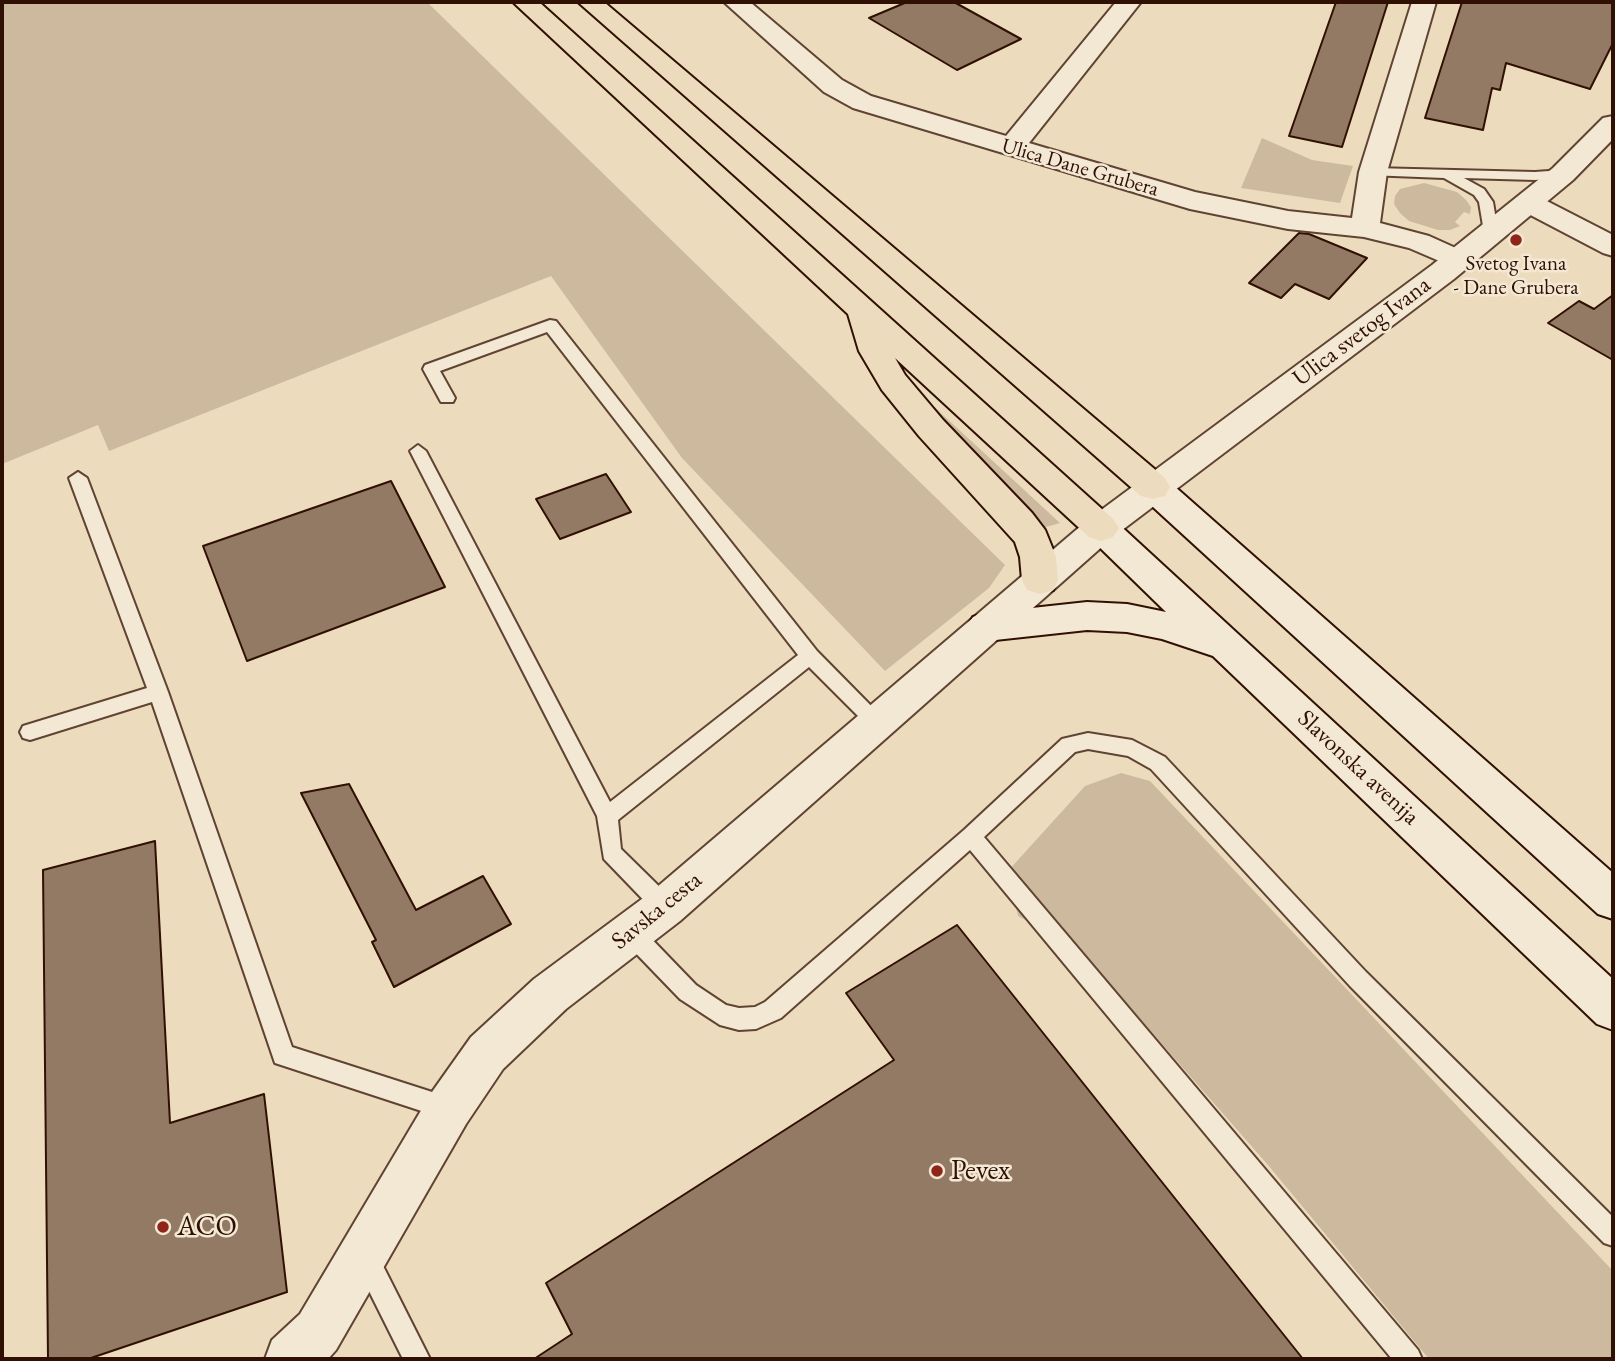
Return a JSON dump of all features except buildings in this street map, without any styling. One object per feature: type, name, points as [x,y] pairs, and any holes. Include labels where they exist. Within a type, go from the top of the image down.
[{"type":"highway","points":[[526,2],[1101,528]]},
{"type":"highway","points":[[592,3],[1153,487]]},
{"type":"highway","points":[[860,307],[875,351],[893,382],[1032,539],[1038,556],[1040,580]]},
{"type":"street","name":"Ulica Dane Grubera","points":[[736,2],[833,86],[862,102],[1190,200],[1288,220],[1365,228],[1419,242],[1458,260]]},
{"type":"street","points":[[1011,148],[1129,2]]},
{"type":"street","points":[[1365,228],[1373,172],[1424,2]]},
{"type":"street","name":"Ulica svetog Ivana","points":[[1101,528],[1458,260],[1563,174],[1613,124]]},
{"type":"street","points":[[1529,203],[1613,247]]},
{"type":"street","points":[[1153,487],[1613,900]]},
{"type":"street","name":"Savska cesta","points":[[291,1359],[318,1332],[449,1108],[487,1053],[550,994],[648,920],[1101,528]]},
{"type":"street","name":"Slavonska avenija","points":[[1101,528],[1613,1009]]},
{"type":"street","points":[[986,627],[1087,616],[1127,618],[1163,625],[1228,647]]},
{"type":"lane","points":[[1373,172],[1535,176],[1563,174]]},
{"type":"lane","points":[[1434,173],[1466,183],[1479,192],[1486,202],[1492,233]]},
{"type":"lane","points":[[447,398],[431,369],[550,325],[810,656],[876,721]]},
{"type":"lane","points":[[418,451],[607,816],[611,853],[688,992],[720,1014],[739,1019],[756,1018],[774,1010],[1069,746],[1088,741],[1114,743],[1132,748],[1158,763],[1358,979],[1613,1234]]},
{"type":"lane","points":[[78,478],[159,692],[283,1055],[449,1108]]},
{"type":"lane","points":[[607,816],[810,656]]},
{"type":"lane","points":[[30,732],[159,692]]},
{"type":"lane","points":[[971,836],[1409,1359]]},
{"type":"lane","points":[[364,1254],[417,1359]]},
{"type":"shaded area","points":[[2,2],[427,2],[1005,565],[989,588],[885,671],[682,458],[551,276],[109,451],[98,425],[2,464]]},
{"type":"shaded area","points":[[1262,138],[1312,160],[1353,166],[1340,203],[1241,188]]},
{"type":"shaded area","points":[[1424,183],[1457,192],[1466,200],[1471,207],[1470,214],[1464,212],[1455,222],[1460,226],[1450,230],[1438,230],[1409,221],[1400,213],[1394,204],[1400,189]]},
{"type":"shaded area","points":[[917,391],[1060,523],[1042,528],[976,465]]},
{"type":"shaded area","points":[[1121,773],[1150,781],[1613,1271],[1613,1359],[1429,1359],[1268,1165],[1076,946],[1018,916],[1008,871],[1085,786]]},
{"type":"place","name":"Svetog Ivana - Dane Grubera","points":[[1516,240]]},
{"type":"place","name":"Pevex","points":[[937,1171]]},
{"type":"place","name":"ACO","points":[[163,1227]]}]
